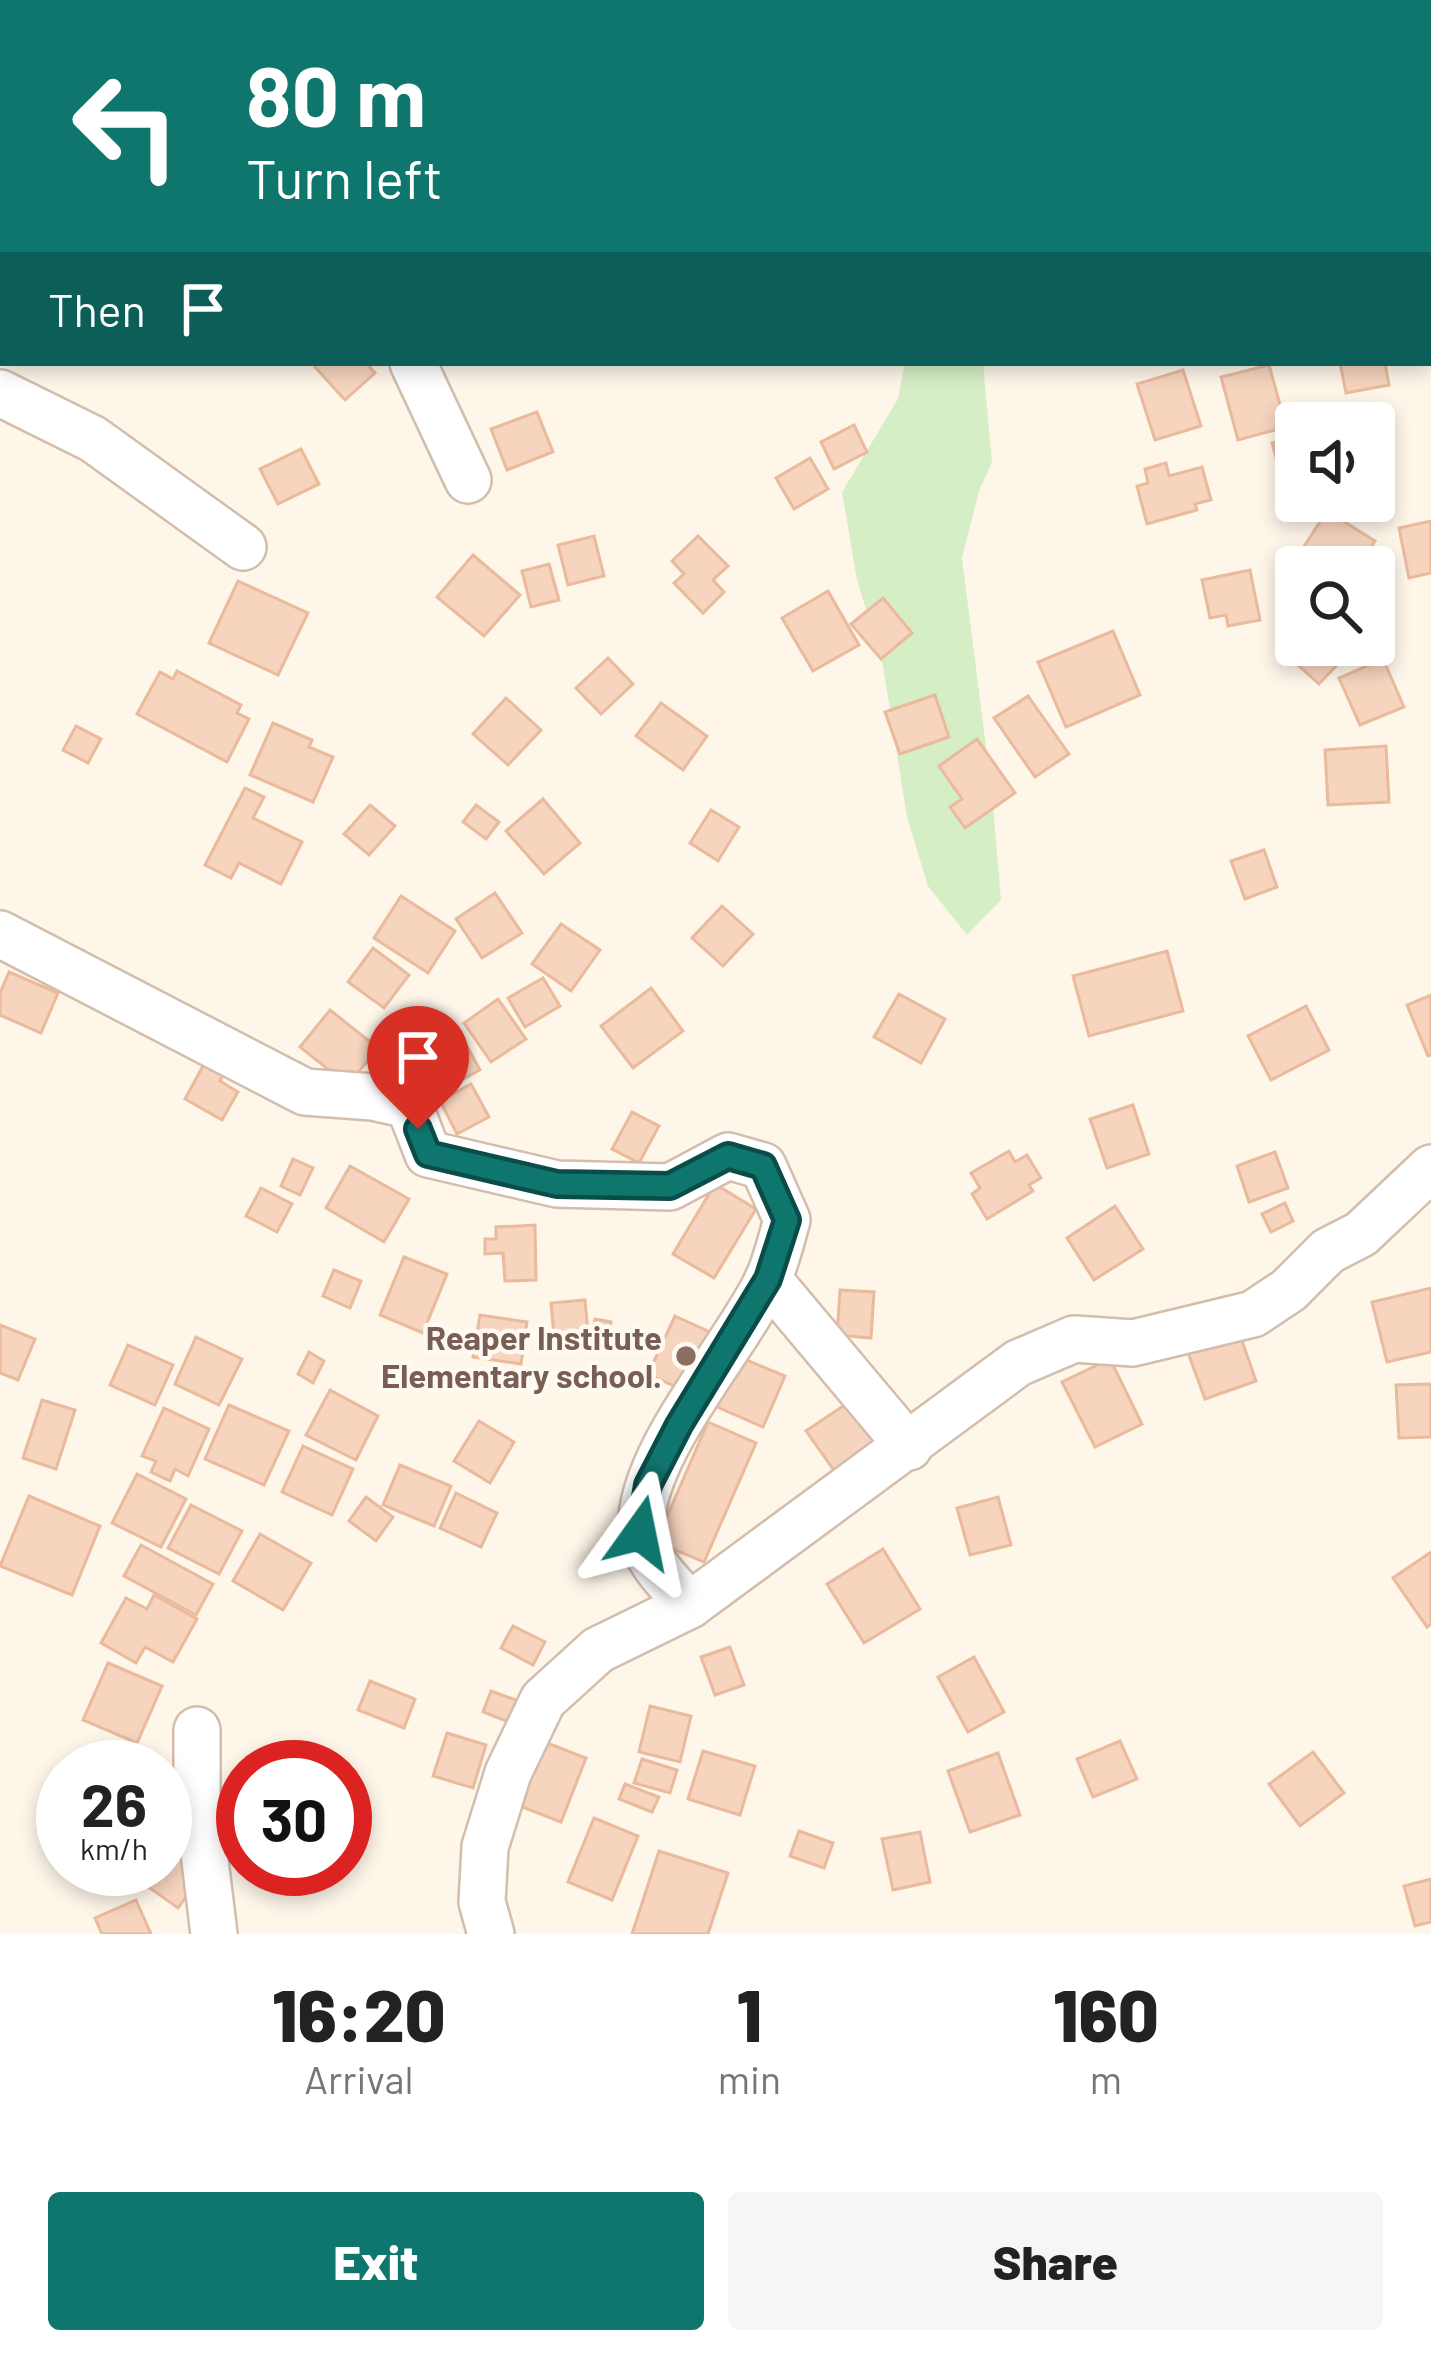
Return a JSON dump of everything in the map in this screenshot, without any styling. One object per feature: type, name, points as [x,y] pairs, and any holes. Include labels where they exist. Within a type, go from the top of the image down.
[{"type":"street","points":[[414,366],[468,480]]},
{"type":"street","points":[[0,393],[93,439],[243,547]]},
{"type":"street","points":[[0,934],[305,1092],[410,1105],[428,1154],[557,1184],[670,1186],[728,1156],[763,1166],[787,1220],[768,1279],[648,1485],[640,1533],[663,1577],[690,1605]]},
{"type":"street","points":[[490,1934],[482,1902],[485,1847],[508,1774],[543,1700],[598,1650],[690,1605],[1018,1364],[1075,1339],[1133,1343],[1253,1314],[1289,1290],[1328,1251],[1361,1234],[1431,1168]]},
{"type":"street","points":[[768,1279],[909,1447]]},
{"type":"street","points":[[197,1730],[197,1795],[214,1934]]},
{"type":"green space","points":[[904,366],[983,366],[992,462],[979,491],[962,558],[1001,900],[967,935],[928,886],[907,817],[883,666],[857,580],[842,492],[898,399]]},
{"type":"building","points":[[369,366],[375,373],[345,400],[315,367]]},
{"type":"building","points":[[1269,366],[1279,402],[1275,402],[1275,430],[1238,440],[1221,377]]},
{"type":"building","points":[[1341,366],[1386,366],[1389,385],[1346,393]]},
{"type":"building","points":[[1183,370],[1201,426],[1155,440],[1137,384]]},
{"type":"building","points":[[537,412],[553,452],[507,470],[491,429]]},
{"type":"building","points":[[854,425],[867,452],[834,469],[821,442]]},
{"type":"building","points":[[301,449],[319,484],[278,504],[260,469]]},
{"type":"building","points":[[810,458],[828,489],[794,509],[776,478]]},
{"type":"building","points":[[1166,463],[1169,476],[1202,467],[1211,500],[1195,504],[1197,510],[1147,524],[1137,486],[1148,483],[1145,469]]},
{"type":"building","points":[[1431,521],[1431,573],[1409,578],[1399,528]]},
{"type":"building","points":[[1320,522],[1345,522],[1375,541],[1372,546],[1304,546]]},
{"type":"building","points":[[594,536],[604,576],[568,585],[558,545]]},
{"type":"building","points":[[698,536],[728,566],[713,580],[724,592],[703,613],[674,583],[684,574],[672,561]]},
{"type":"building","points":[[473,555],[520,595],[484,636],[437,597]]},
{"type":"building","points":[[549,564],[559,600],[531,607],[522,571]]},
{"type":"building","points":[[1250,570],[1260,620],[1228,626],[1226,615],[1210,618],[1202,580]]},
{"type":"building","points":[[238,581],[308,613],[278,675],[209,643]]},
{"type":"building","points":[[828,591],[859,645],[813,671],[782,618]]},
{"type":"building","points":[[883,598],[912,633],[881,659],[851,624]]},
{"type":"building","points":[[1113,631],[1140,695],[1066,727],[1038,662]]},
{"type":"building","points":[[608,658],[633,684],[601,714],[576,688]]},
{"type":"building","points":[[1299,666],[1336,666],[1319,684]]},
{"type":"building","points":[[1367,666],[1386,666],[1404,707],[1360,725],[1339,678]]},
{"type":"building","points":[[177,671],[241,705],[237,713],[249,719],[227,762],[137,714],[160,672],[173,679]]},
{"type":"building","points":[[935,695],[949,737],[900,754],[885,712]]},
{"type":"building","points":[[1028,696],[1069,754],[1035,777],[994,718]]},
{"type":"building","points":[[506,698],[541,730],[508,765],[473,734]]},
{"type":"building","points":[[661,703],[707,736],[683,770],[636,736]]},
{"type":"building","points":[[273,723],[312,740],[309,747],[333,757],[313,802],[250,775]]},
{"type":"building","points":[[76,726],[101,739],[88,763],[63,750]]},
{"type":"building","points":[[977,739],[1015,793],[965,828],[950,807],[962,799],[939,766]]},
{"type":"building","points":[[1386,746],[1389,802],[1328,805],[1325,750]]},
{"type":"building","points":[[245,788],[264,797],[253,818],[302,842],[281,884],[239,863],[231,878],[205,865]]},
{"type":"building","points":[[543,799],[580,843],[544,874],[506,831]]},
{"type":"building","points":[[370,805],[395,826],[369,855],[344,834]]},
{"type":"building","points":[[476,805],[499,822],[486,839],[463,822]]},
{"type":"building","points":[[711,810],[739,827],[718,861],[690,843]]},
{"type":"building","points":[[1264,850],[1277,887],[1245,899],[1231,861]]},
{"type":"building","points":[[495,893],[522,933],[482,958],[456,919]]},
{"type":"building","points":[[401,896],[455,931],[428,973],[374,938]]},
{"type":"building","points":[[722,906],[753,934],[723,966],[692,938]]},
{"type":"building","points":[[561,924],[600,950],[571,991],[532,964]]},
{"type":"building","points":[[373,948],[409,975],[384,1008],[348,982]]},
{"type":"building","points":[[1167,951],[1183,1011],[1089,1036],[1073,976]]},
{"type":"building","points":[[9,972],[58,993],[41,1033],[0,1015],[0,993]]},
{"type":"building","points":[[543,978],[560,1006],[525,1027],[508,998]]},
{"type":"building","points":[[651,988],[683,1031],[633,1068],[601,1026]]},
{"type":"building","points":[[899,994],[945,1019],[921,1063],[874,1037]]},
{"type":"building","points":[[1431,995],[1431,1055],[1428,1056],[1407,1005]]},
{"type":"building","points":[[498,999],[526,1039],[491,1062],[464,1023]]},
{"type":"building","points":[[1306,1006],[1329,1050],[1271,1080],[1248,1036]]},
{"type":"building","points":[[330,1010],[378,1048],[348,1085],[300,1047]]},
{"type":"building","points":[[458,1030],[480,1070],[435,1094],[413,1054]]},
{"type":"building","points":[[204,1064],[238,1092],[222,1120],[185,1099]]},
{"type":"building","points":[[471,1084],[489,1117],[457,1134],[440,1101]]},
{"type":"building","points":[[1133,1105],[1149,1154],[1107,1168],[1090,1119]]},
{"type":"building","points":[[632,1112],[659,1126],[639,1163],[612,1149]]},
{"type":"building","points":[[1009,1151],[1015,1162],[1027,1155],[1041,1178],[1029,1185],[1033,1191],[987,1219],[972,1194],[980,1188],[971,1173]]},
{"type":"building","points":[[1275,1152],[1288,1188],[1249,1202],[1237,1166]]},
{"type":"building","points":[[293,1159],[313,1168],[300,1195],[281,1186]]},
{"type":"building","points":[[350,1166],[409,1199],[384,1242],[326,1208]]},
{"type":"building","points":[[715,1184],[756,1209],[714,1278],[673,1254]]},
{"type":"building","points":[[261,1188],[292,1204],[277,1232],[246,1216]]},
{"type":"building","points":[[1285,1203],[1293,1221],[1271,1232],[1262,1214]]},
{"type":"building","points":[[1115,1206],[1143,1249],[1094,1280],[1067,1238]]},
{"type":"building","points":[[535,1225],[536,1280],[505,1281],[503,1253],[485,1254],[485,1239],[496,1239],[496,1227]]},
{"type":"building","points":[[404,1257],[447,1274],[423,1333],[380,1315]]},
{"type":"building","points":[[334,1270],[361,1281],[350,1308],[323,1296]]},
{"type":"building","points":[[1431,1288],[1431,1352],[1387,1362],[1372,1302]]},
{"type":"building","points":[[840,1290],[874,1292],[871,1338],[837,1335]]},
{"type":"building","points":[[585,1300],[588,1332],[554,1336],[551,1303]]},
{"type":"building","points":[[480,1315],[527,1322],[521,1364],[473,1357]]},
{"type":"building","name":"Reaper Institute Elementary school.","points":[[675,1316],[723,1338],[696,1396],[648,1374]]},
{"type":"building","points":[[595,1319],[611,1322],[606,1344],[590,1341]]},
{"type":"building","points":[[0,1325],[35,1339],[18,1380],[0,1373]]},
{"type":"building","points":[[1239,1332],[1256,1381],[1205,1399],[1187,1350]]},
{"type":"building","points":[[196,1337],[242,1359],[219,1405],[175,1384]]},
{"type":"building","points":[[128,1345],[173,1365],[155,1405],[110,1385]]},
{"type":"building","points":[[309,1352],[324,1361],[313,1383],[298,1374]]},
{"type":"building","points":[[737,1356],[785,1376],[763,1427],[715,1406]]},
{"type":"building","points":[[1110,1359],[1142,1424],[1095,1447],[1062,1382]]},
{"type":"building","points":[[1431,1384],[1431,1437],[1399,1438],[1396,1385]]},
{"type":"building","points":[[330,1390],[378,1416],[356,1460],[306,1435]]},
{"type":"building","points":[[42,1400],[75,1410],[56,1469],[23,1458]]},
{"type":"building","points":[[849,1402],[885,1455],[843,1483],[806,1431]]},
{"type":"building","points":[[229,1405],[289,1431],[264,1485],[205,1459]]},
{"type":"building","points":[[164,1408],[209,1429],[188,1476],[175,1469],[170,1481],[151,1472],[156,1461],[142,1456]]},
{"type":"building","points":[[479,1421],[514,1442],[490,1483],[454,1461]]},
{"type":"building","points":[[708,1422],[756,1443],[704,1562],[656,1542]]},
{"type":"building","points":[[303,1446],[353,1469],[332,1515],[282,1492]]},
{"type":"building","points":[[400,1465],[451,1486],[434,1526],[383,1505]]},
{"type":"building","points":[[137,1474],[186,1499],[161,1547],[112,1523]]},
{"type":"building","points":[[456,1493],[497,1513],[481,1547],[440,1528]]},
{"type":"building","points":[[29,1496],[100,1526],[72,1595],[0,1566]]},
{"type":"building","points":[[366,1497],[393,1517],[376,1541],[349,1521]]},
{"type":"building","points":[[998,1497],[1011,1545],[970,1555],[957,1508]]},
{"type":"building","points":[[191,1505],[242,1531],[219,1574],[168,1548]]},
{"type":"building","points":[[260,1534],[311,1563],[283,1610],[233,1581]]},
{"type":"building","points":[[141,1545],[213,1584],[196,1615],[124,1576]]},
{"type":"building","points":[[883,1549],[920,1609],[864,1643],[827,1584]]},
{"type":"building","points":[[1431,1552],[1431,1624],[1427,1627],[1393,1578]]},
{"type":"building","points":[[154,1595],[197,1619],[173,1662],[145,1647],[136,1663],[101,1643],[126,1598],[147,1609]]},
{"type":"building","points":[[513,1626],[545,1642],[533,1665],[501,1648]]},
{"type":"building","points":[[730,1647],[744,1685],[715,1695],[701,1657]]},
{"type":"building","points":[[974,1657],[1004,1712],[968,1732],[938,1677]]},
{"type":"building","points":[[108,1663],[162,1686],[138,1740],[83,1720]]},
{"type":"building","points":[[370,1681],[415,1699],[404,1728],[358,1710]]},
{"type":"building","points":[[491,1691],[519,1701],[511,1723],[483,1712]]},
{"type":"building","points":[[650,1706],[691,1716],[680,1762],[639,1752]]},
{"type":"building","points":[[447,1733],[486,1745],[473,1788],[433,1776]]},
{"type":"building","points":[[542,1741],[586,1758],[561,1822],[517,1805]]},
{"type":"building","points":[[1120,1741],[1137,1779],[1093,1797],[1077,1759]]},
{"type":"building","points":[[703,1751],[755,1766],[740,1815],[688,1799]]},
{"type":"building","points":[[1313,1752],[1344,1793],[1300,1826],[1269,1784]]},
{"type":"building","points":[[998,1753],[1020,1815],[970,1832],[948,1771]]},
{"type":"building","points":[[642,1759],[677,1770],[670,1793],[634,1783]]},
{"type":"building","points":[[625,1784],[659,1797],[652,1812],[619,1799]]},
{"type":"building","points":[[594,1818],[638,1836],[612,1900],[568,1882]]},
{"type":"building","points":[[799,1831],[833,1843],[824,1868],[790,1856]]},
{"type":"building","points":[[920,1832],[930,1882],[893,1890],[882,1839]]},
{"type":"building","points":[[659,1851],[728,1873],[708,1934],[632,1934]]},
{"type":"building","points":[[192,1861],[205,1870],[192,1888]]},
{"type":"building","points":[[1431,1879],[1431,1922],[1415,1926],[1404,1886]]},
{"type":"building","points":[[161,1896],[187,1896],[178,1908]]},
{"type":"building","points":[[136,1900],[151,1934],[102,1934],[95,1918]]},
{"type":"place","name":"Reaper Institute Elementary school.","points":[[686,1356]]},
{"type":"route","points":[[418,1129],[428,1154],[557,1184],[670,1186],[728,1156],[763,1166],[787,1220],[768,1279],[648,1485],[640,1533]]}]
